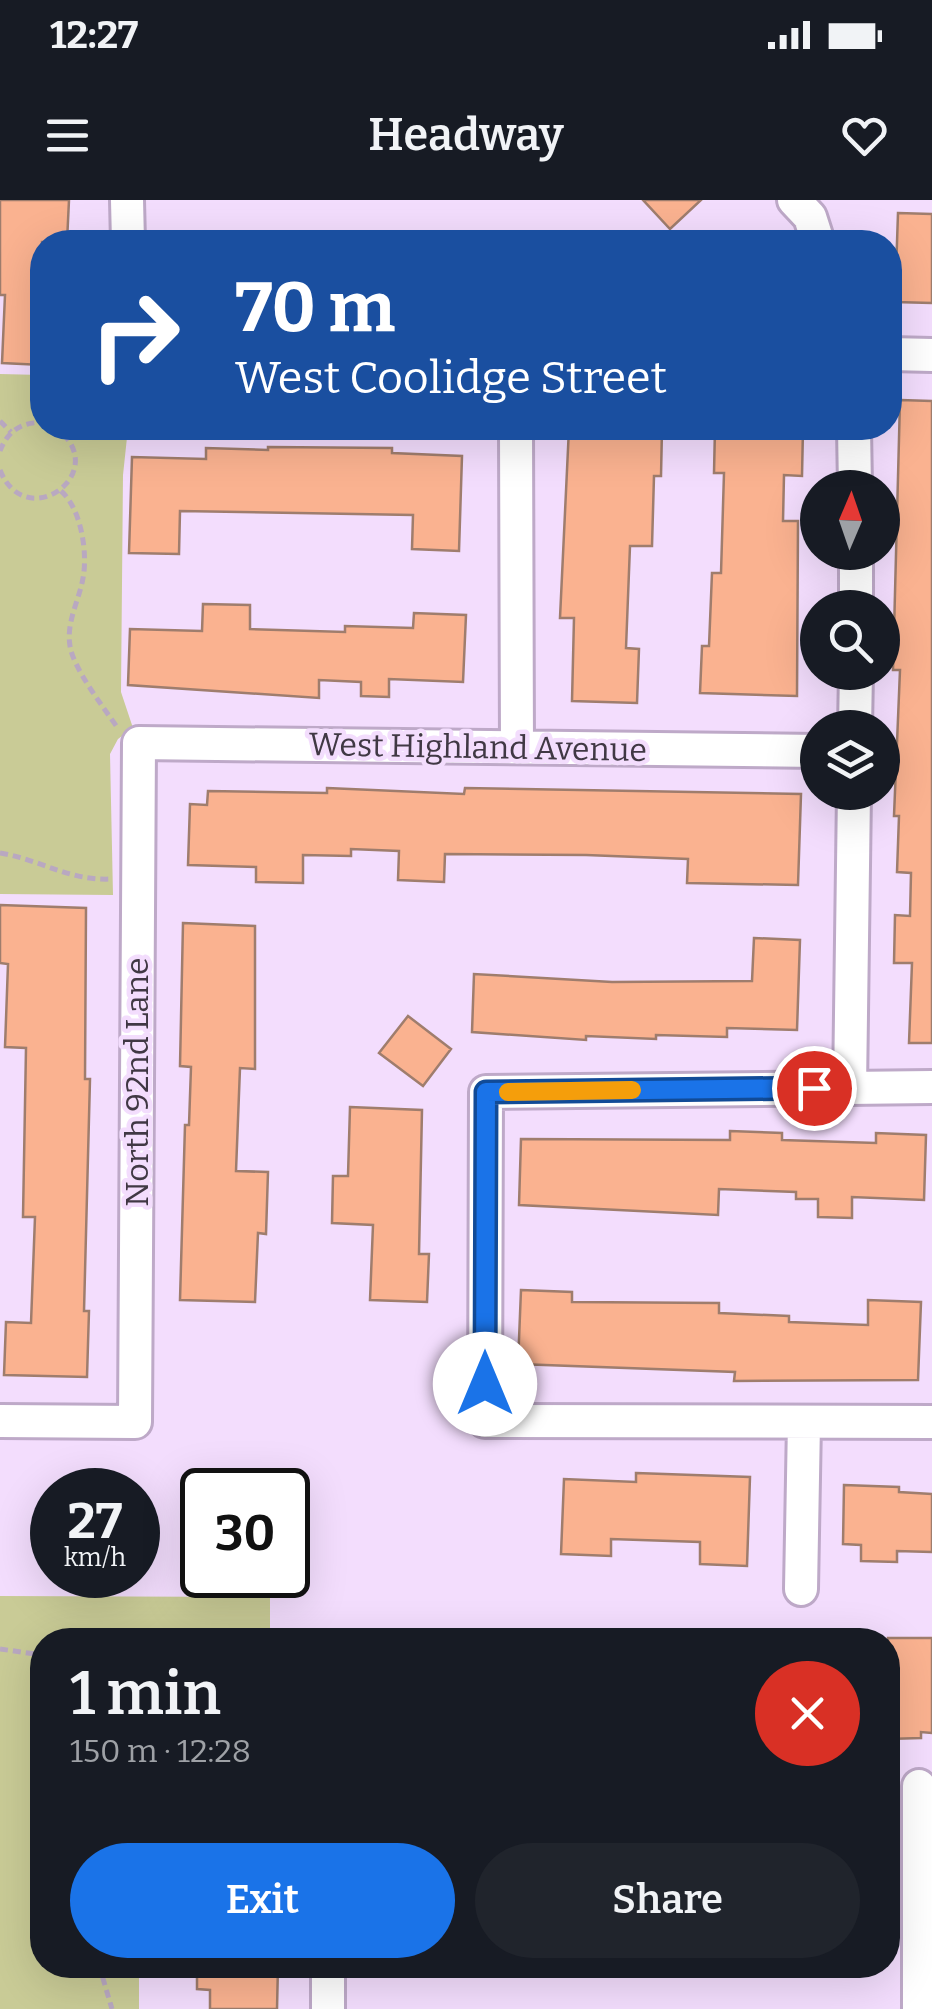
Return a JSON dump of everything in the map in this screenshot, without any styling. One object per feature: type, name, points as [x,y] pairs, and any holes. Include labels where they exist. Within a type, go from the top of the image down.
[{"type":"street","points":[[127,200],[128,230]]},
{"type":"street","points":[[794,200],[810,217],[814,230]]},
{"type":"street","points":[[902,354],[932,355]]},
{"type":"street","points":[[516,440],[517,747]]},
{"type":"street","points":[[854,440],[855,470]]},
{"type":"street","name":"West Highland Avenue","points":[[139,743],[800,751]]},
{"type":"street","name":"North 92nd Lane","points":[[0,1421],[136,1422],[139,743]]},
{"type":"street","points":[[850,1088],[854,810]]},
{"type":"street","points":[[932,1087],[486,1092],[485,1421],[932,1422]]},
{"type":"street","points":[[802,1589],[804,1422]]},
{"type":"street","points":[[913,1786],[920,2009]]},
{"type":"street","points":[[328,1978],[328,2009]]},
{"type":"path","points":[[0,422],[11,432]]},
{"type":"path","points":[[0,451],[11,432],[30,424]]},
{"type":"path","points":[[0,470],[4,481],[25,497],[38,499],[61,491],[69,482],[76,459],[70,440]]},
{"type":"path","points":[[61,491],[75,510],[83,552],[82,583],[71,619],[70,649],[120,730],[139,743]]},
{"type":"path","points":[[0,852],[28,858],[87,881],[138,878]]},
{"type":"path","points":[[0,1650],[30,1654]]},
{"type":"path","points":[[104,1978],[112,2009]]},
{"type":"green space","points":[[0,374],[30,375],[30,440],[127,440],[121,692],[133,728],[118,739],[110,754],[113,895],[0,894]]},
{"type":"green space","points":[[0,1596],[270,1598],[270,1628],[30,1628],[30,1978],[139,1978],[139,2009],[0,2009]]},
{"type":"building","points":[[0,200],[69,200],[68,230],[30,230],[30,364],[2,363],[5,295],[0,295]]},
{"type":"building","points":[[643,200],[701,200],[670,229]]},
{"type":"building","points":[[898,213],[932,214],[932,303],[902,302],[902,230],[897,230]]},
{"type":"building","points":[[902,400],[932,401],[932,1043],[909,1043],[912,963],[894,963],[895,915],[910,916],[911,873],[897,872],[899,816],[894,816],[894,810],[900,810],[900,590],[895,590],[896,570],[900,570]]},
{"type":"building","points":[[568,440],[662,440],[661,476],[654,476],[652,546],[630,546],[626,648],[639,649],[637,703],[572,701],[574,618],[560,618]]},
{"type":"building","points":[[715,440],[803,440],[800,476],[784,475],[783,521],[798,521],[797,696],[700,693],[702,646],[709,646],[712,573],[721,573],[724,473],[714,473]]},
{"type":"building","points":[[206,448],[392,448],[392,453],[462,456],[459,551],[412,549],[413,515],[180,511],[179,554],[129,553],[132,457],[206,459]]},
{"type":"building","points":[[203,604],[250,605],[250,629],[345,632],[345,626],[413,628],[414,613],[466,615],[463,682],[389,679],[389,697],[361,696],[361,682],[319,680],[319,698],[128,685],[130,629],[202,631]]},
{"type":"building","points":[[327,788],[464,794],[465,788],[800,794],[798,885],[687,883],[688,859],[586,855],[445,854],[444,882],[398,880],[399,851],[351,849],[351,856],[303,855],[303,883],[256,882],[256,867],[188,865],[190,804],[207,805],[208,791],[327,793]]},
{"type":"building","points":[[0,905],[86,908],[85,1079],[90,1079],[84,1311],[89,1311],[87,1377],[4,1375],[6,1322],[31,1323],[35,1217],[23,1217],[26,1048],[5,1047],[8,964],[0,963]]},
{"type":"building","points":[[183,923],[255,926],[255,1069],[240,1068],[236,1171],[268,1172],[266,1234],[258,1233],[255,1302],[180,1300],[185,1125],[189,1125],[191,1067],[180,1066]]},
{"type":"building","points":[[754,938],[800,940],[797,1030],[727,1028],[727,1037],[586,1036],[586,1040],[472,1032],[474,974],[612,982],[752,981]]},
{"type":"building","points":[[408,1016],[451,1049],[423,1086],[379,1053]]},
{"type":"building","points":[[350,1107],[422,1110],[419,1254],[429,1254],[427,1302],[370,1300],[373,1225],[332,1223],[333,1176],[348,1176]]},
{"type":"building","points":[[730,1131],[782,1133],[782,1140],[876,1143],[876,1133],[926,1135],[924,1200],[852,1197],[852,1218],[818,1217],[818,1199],[796,1199],[796,1192],[719,1189],[718,1215],[519,1205],[521,1139],[730,1140]]},
{"type":"building","points":[[521,1290],[572,1292],[572,1302],[719,1303],[719,1313],[789,1316],[789,1322],[868,1325],[868,1300],[921,1302],[918,1380],[734,1381],[735,1372],[518,1364]]},
{"type":"building","points":[[636,1473],[750,1477],[747,1566],[700,1564],[700,1542],[611,1539],[611,1556],[561,1554],[564,1479],[636,1482]]},
{"type":"building","points":[[844,1485],[899,1487],[899,1492],[932,1494],[932,1552],[897,1551],[897,1562],[861,1561],[861,1545],[843,1544]]},
{"type":"building","points":[[900,1638],[932,1638],[932,1733],[921,1732],[921,1738],[900,1739]]},
{"type":"building","points":[[197,1978],[278,1978],[277,2009],[210,2009],[210,1990],[197,1989]]},
{"type":"slow traffic","points":[[508,1092],[632,1090]]},
{"type":"route","points":[[485,1384],[486,1092],[814,1088]]}]
